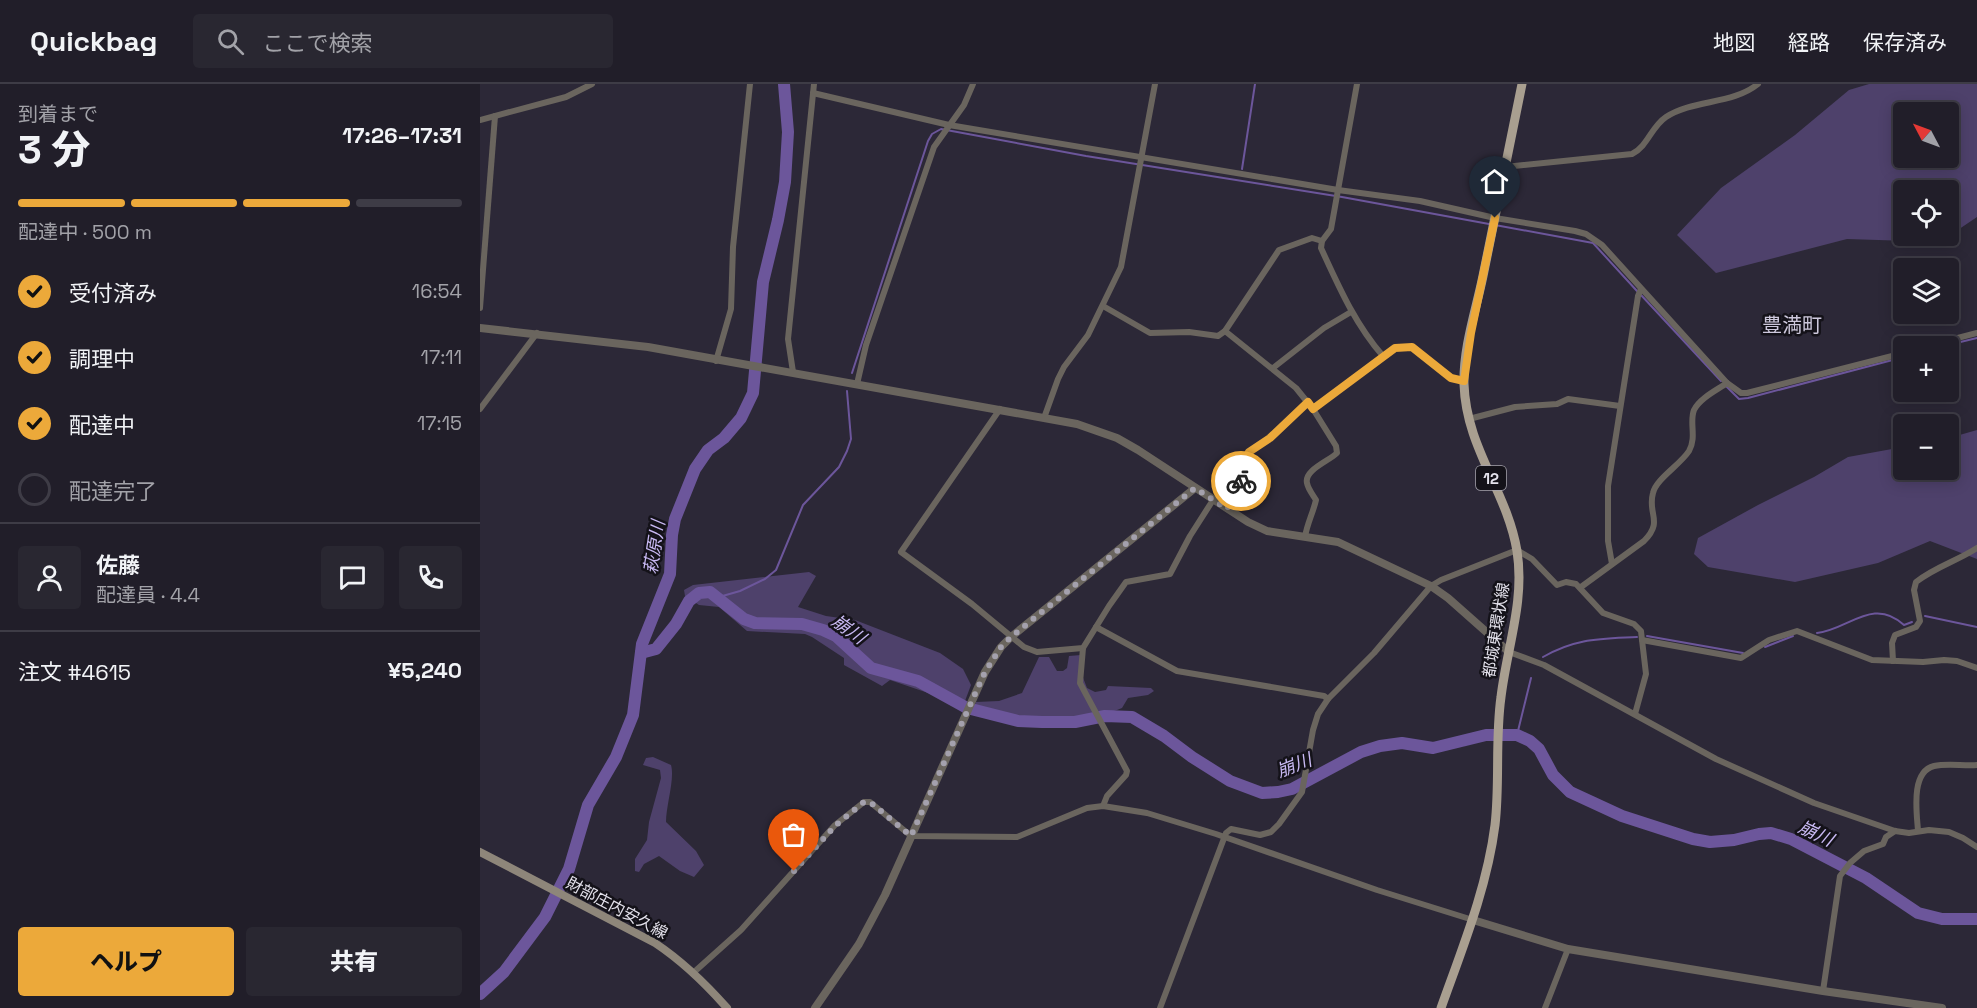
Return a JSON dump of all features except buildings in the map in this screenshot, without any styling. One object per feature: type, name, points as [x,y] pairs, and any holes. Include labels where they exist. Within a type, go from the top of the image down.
[{"type":"main road","name":"都城東環状線","points":[[1441,1008],[1473,920],[1491,850],[1495,824],[1500,699],[1519,598],[1520,573],[1513,527],[1481,457],[1469,419],[1464,381],[1471,333],[1522,84]]},
{"type":"main road","name":"財部庄内安久線","points":[[480,852],[655,943],[693,972],[727,1008]]},
{"type":"street","points":[[480,120],[566,97],[592,84]]},
{"type":"street","points":[[720,361],[731,309],[733,247],[750,84]]},
{"type":"street","points":[[793,372],[788,339],[814,84]]},
{"type":"street","points":[[857,384],[866,345],[934,147],[964,105],[973,84]]},
{"type":"street","points":[[1044,418],[1064,367],[1088,335],[1121,267],[1155,84]]},
{"type":"street","points":[[1357,84],[1331,229],[1322,241],[1321,248],[1351,312],[1365,336],[1383,356]]},
{"type":"street","points":[[1505,167],[1632,154],[1644,145],[1655,128],[1669,116],[1738,96],[1750,91],[1758,84]]},
{"type":"street","points":[[813,93],[949,125],[1338,190],[1420,201],[1494,223],[1586,234],[1602,245],[1723,385],[1741,393],[1893,355]]},
{"type":"street","points":[[480,308],[495,116]]},
{"type":"street","points":[[1103,306],[1150,333],[1189,332],[1218,336],[1225,331],[1279,250],[1312,238],[1322,241]]},
{"type":"street","points":[[1612,564],[1608,542],[1607,506],[1620,406],[1641,289]]},
{"type":"street","points":[[1273,368],[1324,328],[1351,312]]},
{"type":"street","points":[[480,328],[648,347],[1077,424],[1117,438],[1227,509],[1267,531],[1328,540],[1348,546],[1431,586],[1448,597],[1509,652],[1544,665],[1707,754],[1795,795],[1895,831],[1949,832],[1977,847]]},
{"type":"street","points":[[1225,331],[1296,388],[1313,409],[1336,446],[1337,453],[1312,471],[1308,477],[1307,483],[1316,500],[1305,537]]},
{"type":"street","points":[[480,409],[537,333]]},
{"type":"street","points":[[1959,338],[1977,333]]},
{"type":"street","points":[[1313,409],[1395,348],[1412,347],[1451,378],[1464,381]]},
{"type":"street","points":[[1581,587],[1653,532],[1656,522],[1652,502],[1654,489],[1690,450],[1694,438],[1694,410],[1702,400],[1723,385]]},
{"type":"street","points":[[1469,419],[1515,407],[1557,404],[1568,399],[1620,406]]},
{"type":"street","points":[[1227,509],[1243,476],[1245,459],[1249,452],[1270,438],[1308,402]]},
{"type":"street","points":[[1000,409],[901,552],[972,604],[1024,647],[1037,651],[1083,648]]},
{"type":"street","points":[[815,1008],[859,944],[885,895],[989,666],[1011,637],[1195,488]]},
{"type":"street","points":[[1103,806],[1107,796],[1127,771],[1080,683],[1083,648],[1108,606],[1126,582],[1170,574],[1213,500]]},
{"type":"street","points":[[1893,661],[1892,643],[1895,635],[1916,627],[1920,621],[1914,590],[1916,582],[1930,572],[1959,560],[1977,548]]},
{"type":"street","points":[[1160,1008],[1230,829],[1260,835],[1271,832],[1279,824],[1302,792],[1318,714],[1328,699],[1374,653],[1431,586],[1517,550],[1532,559],[1557,585],[1571,582],[1581,587],[1603,613],[1634,624],[1641,631],[1646,674],[1635,714]]},
{"type":"street","points":[[1096,627],[1178,671],[1324,696],[1328,699]]},
{"type":"street","points":[[1642,640],[1741,658],[1769,640],[1797,631],[1862,658],[1923,662],[1951,660],[1977,668]]},
{"type":"street","points":[[1918,831],[1918,782],[1925,771],[1932,766],[1977,765]]},
{"type":"street","points":[[693,972],[741,930],[836,825],[864,802],[870,802],[911,836],[1017,837],[1087,808],[1103,806],[1147,813],[1568,949],[1914,1006],[1942,1008]]},
{"type":"street","points":[[1823,991],[1842,871],[1864,851],[1883,844],[1886,837],[1895,831]]},
{"type":"street","points":[[1545,1008],[1568,949]]},
{"type":"shaded area","points":[[1869,84],[1977,84],[1977,217],[1959,229],[1959,180],[1893,180],[1893,240],[1847,239],[1716,273],[1677,235],[1721,188],[1795,135],[1849,90]]},
{"type":"shaded area","points":[[1977,430],[1977,559],[1930,541],[1878,563],[1795,582],[1708,567],[1694,554],[1698,538],[1848,457],[1893,449],[1893,480],[1959,480],[1959,435]]},
{"type":"shaded area","points":[[809,572],[816,576],[798,607],[826,616],[855,620],[940,653],[963,669],[971,685],[962,709],[934,695],[890,680],[882,686],[844,665],[844,658],[805,634],[747,631],[719,607],[699,605],[685,596],[684,590],[693,585]]},
{"type":"shaded area","points":[[1081,655],[1082,675],[1087,688],[1095,692],[1106,690],[1108,686],[1151,688],[1154,691],[1148,695],[1128,698],[1122,708],[1117,710],[1063,721],[1023,721],[972,712],[976,702],[999,701],[1022,693],[1039,657],[1049,657],[1057,671],[1063,671],[1067,668],[1069,656]]},
{"type":"shaded area","points":[[653,757],[671,765],[672,777],[666,822],[696,851],[704,865],[694,877],[680,871],[659,856],[644,864],[639,872],[635,871],[635,859],[647,840],[649,822],[661,778],[660,770],[643,765],[646,758]]},
{"type":"waterway","name":"萩原川","points":[[480,994],[504,972],[545,917],[569,869],[588,805],[616,757],[633,715],[642,644],[670,574],[675,519],[695,469],[708,450],[724,438],[741,418],[753,393],[763,282],[785,182],[788,132],[784,84]]},
{"type":"waterway","points":[[1242,169],[1255,84]]},
{"type":"waterway","points":[[852,373],[928,141],[932,134],[941,129],[1086,156],[1342,197],[1489,224]]},
{"type":"waterway","points":[[1495,225],[1593,243],[1637,291]]},
{"type":"waterway","points":[[1641,295],[1721,381]]},
{"type":"waterway","points":[[1959,342],[1977,338]]},
{"type":"waterway","points":[[1725,385],[1739,399],[1748,398],[1893,360]]},
{"type":"waterway","points":[[719,597],[740,591],[765,579],[776,570],[803,505],[839,467],[847,451],[851,439],[847,391]]},
{"type":"waterway","name":"崩川","points":[[641,653],[656,649],[676,624],[689,601],[699,593],[710,592],[744,619],[755,623],[802,624],[823,630],[836,636],[871,668],[918,681],[967,708],[1018,721],[1075,722],[1105,716],[1132,717],[1230,781],[1262,793],[1292,789],[1361,752],[1380,746],[1402,743],[1433,748],[1486,735],[1517,735],[1530,741],[1539,749],[1553,775],[1570,792],[1622,816],[1693,839],[1710,842],[1771,833],[1791,839],[1866,878],[1918,913],[1942,919],[1977,919]]},
{"type":"waterway","points":[[1817,633],[1871,614],[1893,617],[1904,625],[1912,622]]},
{"type":"waterway","points":[[1925,616],[1977,627]]},
{"type":"waterway","points":[[1647,636],[1743,653]]},
{"type":"waterway","points":[[1765,647],[1793,636]]},
{"type":"waterway","points":[[1543,657],[1577,643],[1637,637]]},
{"type":"waterway","points":[[1517,735],[1531,678]]},
{"type":"way so far","points":[[794,871],[844,817],[864,802],[870,802],[911,836],[985,672],[1001,647],[1195,488],[1227,509],[1241,481]]},
{"type":"district","name":"豊満町","points":[[1792,325]]},
{"type":"route","points":[[1241,481],[1245,459],[1249,452],[1270,438],[1308,402],[1313,409],[1395,348],[1412,347],[1451,378],[1464,381],[1471,333],[1495,218]]}]
